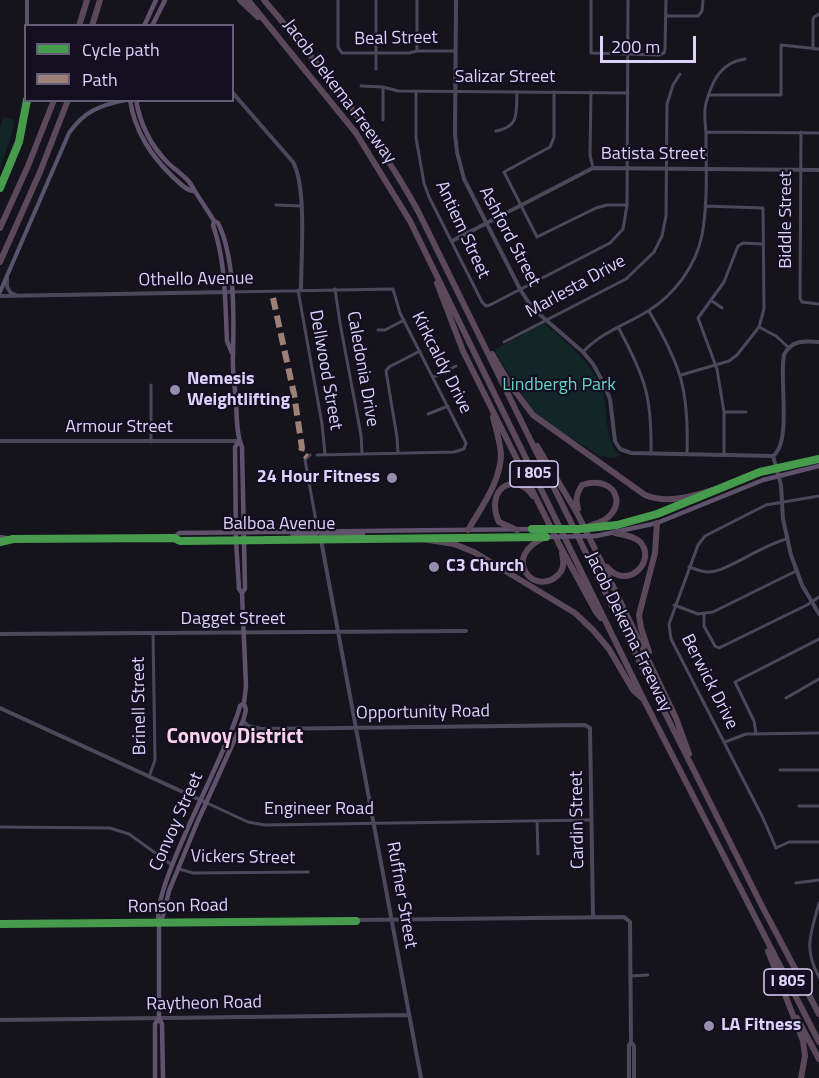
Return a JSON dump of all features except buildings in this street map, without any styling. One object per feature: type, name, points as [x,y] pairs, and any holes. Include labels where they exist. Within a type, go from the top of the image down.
[{"type":"highway","points":[[80,24],[87,0]]},
{"type":"highway","points":[[93,24],[100,0]]},
{"type":"highway","points":[[98,9],[105,0]]},
{"type":"highway","points":[[240,0],[280,39]]},
{"type":"highway","name":"Jacob Dekema Freeway","points":[[248,0],[356,133],[385,177],[424,248],[644,700],[819,1042]]},
{"type":"highway","name":"Jacob Dekema Freeway","points":[[264,0],[355,112],[399,176],[763,909],[817,1006],[819,1014]]},
{"type":"highway","points":[[270,0],[302,45]]},
{"type":"highway","points":[[0,228],[53,102]]},
{"type":"highway","points":[[0,262],[67,102]]},
{"type":"highway","points":[[424,248],[459,342],[559,544],[596,612],[607,623]]},
{"type":"highway","points":[[474,326],[511,386],[533,415],[639,491],[653,498],[672,500],[720,488]]},
{"type":"highway","points":[[468,530],[495,481],[501,454],[490,405]]},
{"type":"highway","points":[[515,410],[600,559],[676,718],[697,777]]},
{"type":"highway","points":[[600,483],[610,488],[617,497],[617,507],[605,521],[592,527],[582,526],[576,502],[577,492],[582,485],[600,483]]},
{"type":"highway","points":[[517,530],[499,522],[496,514],[494,504],[502,488],[510,484],[521,485],[529,490],[543,512]]},
{"type":"highway","points":[[657,523],[655,553],[639,618],[660,683]]},
{"type":"highway","points":[[600,559],[613,574],[624,577],[636,573],[644,564],[645,553],[641,543],[631,537],[615,533]]},
{"type":"highway","points":[[546,537],[532,544],[523,555],[524,571],[529,578],[539,582],[552,580],[561,572],[564,560],[559,544]]},
{"type":"highway","points":[[416,538],[454,544],[474,552],[575,613],[609,649],[633,690],[644,700]]},
{"type":"highway","points":[[757,921],[803,1041],[805,1056],[801,1078]]},
{"type":"highway","points":[[783,991],[819,1059]]},
{"type":"main road","points":[[27,0],[27,24]]},
{"type":"main road","points":[[145,24],[156,0]]},
{"type":"main road","points":[[153,24],[165,0]]},
{"type":"main road","points":[[0,188],[19,142],[27,102]]},
{"type":"main road","points":[[0,294],[69,133],[76,122],[89,112],[118,102]]},
{"type":"main road","name":"Convoy Street","points":[[129,102],[135,123],[147,148],[161,166],[188,191],[193,191]]},
{"type":"main road","name":"Convoy Street","points":[[137,102],[152,144],[166,162],[191,184],[193,191],[214,221],[218,223],[228,255],[239,441],[242,447],[245,589],[242,593]]},
{"type":"main road","name":"Convoy Street","points":[[214,221],[213,225],[223,262],[227,342],[233,356]]},
{"type":"main road","points":[[215,232],[221,235],[228,255]]},
{"type":"main road","name":"Convoy Street","points":[[159,923],[164,916],[169,891],[232,733],[246,686],[242,593],[239,589],[236,540],[235,447],[239,441]]},
{"type":"main road","points":[[592,527],[616,525],[657,514],[776,467],[819,459]]},
{"type":"main road","name":"Balboa Avenue","points":[[0,537],[13,539],[174,538],[180,541],[596,536],[657,523],[777,475],[819,466]]},
{"type":"main road","name":"Balboa Avenue","points":[[174,538],[180,533],[517,530],[582,526]]},
{"type":"main road","points":[[321,540],[321,536],[324,535],[360,535],[371,531]]},
{"type":"main road","points":[[286,540],[293,536],[315,535],[318,532]]},
{"type":"main road","name":"Balboa Avenue","points":[[0,542],[13,539]]},
{"type":"main road","points":[[240,730],[238,726],[242,704]]},
{"type":"main road","name":"Convoy Street","points":[[163,1078],[162,1024],[159,1018],[159,923],[156,915],[182,843],[240,730],[246,710],[242,704]]},
{"type":"main road","points":[[178,869],[176,864],[183,847],[182,843]]},
{"type":"main road","points":[[169,891],[172,866]]},
{"type":"main road","name":"Convoy Street","points":[[155,1078],[155,1024],[159,1018]]},
{"type":"street","name":"Beal Street","points":[[338,0],[338,50],[342,53],[456,51]]},
{"type":"street","points":[[376,0],[376,69]]},
{"type":"street","points":[[417,0],[417,51]]},
{"type":"street","name":"Ashford Street","points":[[456,0],[457,152],[464,179],[528,303],[593,364],[604,384],[611,405],[614,438],[618,447],[624,452],[651,454]]},
{"type":"street","points":[[591,0],[591,53],[628,54],[664,53],[666,0]]},
{"type":"street","points":[[520,289],[615,240],[626,224],[628,0]]},
{"type":"street","points":[[666,16],[698,16],[702,11],[703,0]]},
{"type":"street","points":[[813,49],[813,20],[814,16],[819,14]]},
{"type":"street","points":[[709,95],[781,95],[781,45],[819,49]]},
{"type":"street","points":[[582,352],[598,338],[649,311],[670,293],[690,267],[702,236],[705,206],[705,109],[709,95],[724,67],[732,61],[745,59]]},
{"type":"street","name":"Marlesta Drive","points":[[504,342],[626,279],[654,252],[662,236],[666,216],[667,104],[673,85],[680,74]]},
{"type":"street","name":"Salizar Street","points":[[361,86],[383,87],[398,91],[628,93]]},
{"type":"street","points":[[383,87],[383,120]]},
{"type":"street","name":"Antiem Street","points":[[417,91],[418,154],[429,197],[452,242],[486,306],[520,289]]},
{"type":"street","points":[[496,131],[510,126],[515,120],[517,92]]},
{"type":"street","points":[[554,92],[554,137],[550,147],[504,172],[537,237],[596,208],[607,205],[627,205]]},
{"type":"street","points":[[591,92],[590,155],[592,168]]},
{"type":"street","points":[[234,94],[293,162],[300,178],[300,290]]},
{"type":"street","points":[[706,132],[819,132]]},
{"type":"street","name":"Biddle Street","points":[[801,132],[800,298],[806,304],[819,304]]},
{"type":"street","name":"Batista Street","points":[[452,242],[592,168],[819,170]]},
{"type":"street","points":[[276,206],[301,206]]},
{"type":"street","points":[[681,375],[729,361],[737,355],[759,327],[764,309],[764,211],[760,207],[705,206]]},
{"type":"street","points":[[724,454],[724,412],[716,365],[698,318],[724,282],[738,246],[743,243],[764,244]]},
{"type":"street","points":[[8,273],[6,284],[8,290],[14,294],[26,296]]},
{"type":"street","name":"Othello Avenue","points":[[0,294],[26,296],[392,289]]},
{"type":"street","name":"Kirkcaldy Drive","points":[[392,289],[395,290],[396,303],[404,320],[466,446],[454,452],[398,453]]},
{"type":"street","name":"Dellwood Street","points":[[300,290],[325,454]]},
{"type":"street","name":"Caledonia Drive","points":[[335,290],[339,323],[361,435],[362,453]]},
{"type":"street","points":[[712,301],[722,308]]},
{"type":"street","points":[[649,311],[670,346],[681,375],[687,408],[687,454]]},
{"type":"street","points":[[378,330],[385,330],[404,320]]},
{"type":"street","points":[[618,327],[641,371],[648,394],[651,454],[773,456]]},
{"type":"street","points":[[759,327],[776,336],[788,347]]},
{"type":"street","points":[[773,456],[780,447],[782,438],[783,364],[788,347],[800,341],[819,342]]},
{"type":"street","points":[[317,454],[398,453],[398,437],[386,371],[387,368],[420,351]]},
{"type":"street","points":[[433,377],[456,366]]},
{"type":"street","points":[[151,385],[152,442]]},
{"type":"street","points":[[428,414],[448,406]]},
{"type":"street","points":[[724,412],[746,412]]},
{"type":"street","name":"Armour Street","points":[[0,441],[239,441]]},
{"type":"street","points":[[309,455],[305,460],[318,532]]},
{"type":"street","points":[[773,456],[781,485],[781,503],[787,539],[796,571],[819,614]]},
{"type":"street","name":"Berwick Drive","points":[[819,496],[766,505],[711,532],[698,545],[674,605],[669,624],[671,639],[725,742],[776,848],[789,842],[819,842]]},
{"type":"street","points":[[689,567],[704,572],[716,571],[772,543],[787,539]]},
{"type":"street","name":"Ruffner Street","points":[[321,540],[421,1078]]},
{"type":"street","points":[[674,605],[704,614],[713,612],[796,571]]},
{"type":"street","points":[[704,614],[705,630],[715,646],[720,648],[819,597]]},
{"type":"street","name":"Dagget Street","points":[[0,634],[466,631]]},
{"type":"street","name":"Brinell Street","points":[[149,777],[155,760],[153,633]]},
{"type":"street","points":[[756,733],[754,721],[735,682],[819,639]]},
{"type":"street","points":[[786,698],[819,679]]},
{"type":"street","name":"Engineer Road","points":[[0,708],[204,802],[258,824],[591,820]]},
{"type":"street","points":[[243,721],[248,726],[261,729]]},
{"type":"street","name":"Opportunity Road","points":[[240,730],[585,725]]},
{"type":"street","name":"Cardin Street","points":[[585,725],[590,731],[593,917]]},
{"type":"street","points":[[725,742],[740,735],[756,733],[819,733]]},
{"type":"street","points":[[780,770],[819,770]]},
{"type":"street","points":[[799,806],[819,806]]},
{"type":"street","points":[[537,821],[538,854]]},
{"type":"street","name":"Vickers Street","points":[[0,827],[110,828],[129,834],[172,866]]},
{"type":"street","name":"Vickers Street","points":[[178,869],[193,873],[308,872]]},
{"type":"street","points":[[796,883],[819,880]]},
{"type":"street","points":[[819,903],[810,942],[810,957],[819,977]]},
{"type":"street","name":"Ronson Road","points":[[0,924],[624,917],[630,922],[630,975]]},
{"type":"street","points":[[634,1078],[630,975],[648,975]]},
{"type":"street","name":"Raytheon Road","points":[[0,1020],[409,1015]]},
{"type":"street","points":[[630,1078],[629,1046],[631,1042]]},
{"type":"green space","points":[[4,117],[14,120],[12,134],[0,169],[0,127]]},
{"type":"green space","name":"Lindbergh Park","points":[[544,323],[578,353],[598,380],[604,398],[611,443],[621,455],[615,458],[600,456],[552,426],[532,410],[494,350]]},
{"type":"marked path","points":[[273,298],[294,394],[301,452],[307,457]]},
{"type":"cycle path","points":[[0,188],[19,142],[27,102]]},
{"type":"cycle path","points":[[532,529],[579,529],[617,525],[657,514],[760,472],[819,459]]},
{"type":"cycle path","points":[[0,542],[13,539],[174,538],[180,541],[546,537]]},
{"type":"cycle path","points":[[0,924],[356,921]]},
{"type":"place","name":"Nemesis Weightlifting","points":[[175,390]]},
{"type":"place","name":"24 Hour Fitness","points":[[392,478]]},
{"type":"place","name":"C3 Church","points":[[434,567]]},
{"type":"place","name":"LA Fitness","points":[[709,1026]]},
{"type":"district","name":"Convoy District","points":[[235,738]]}]
